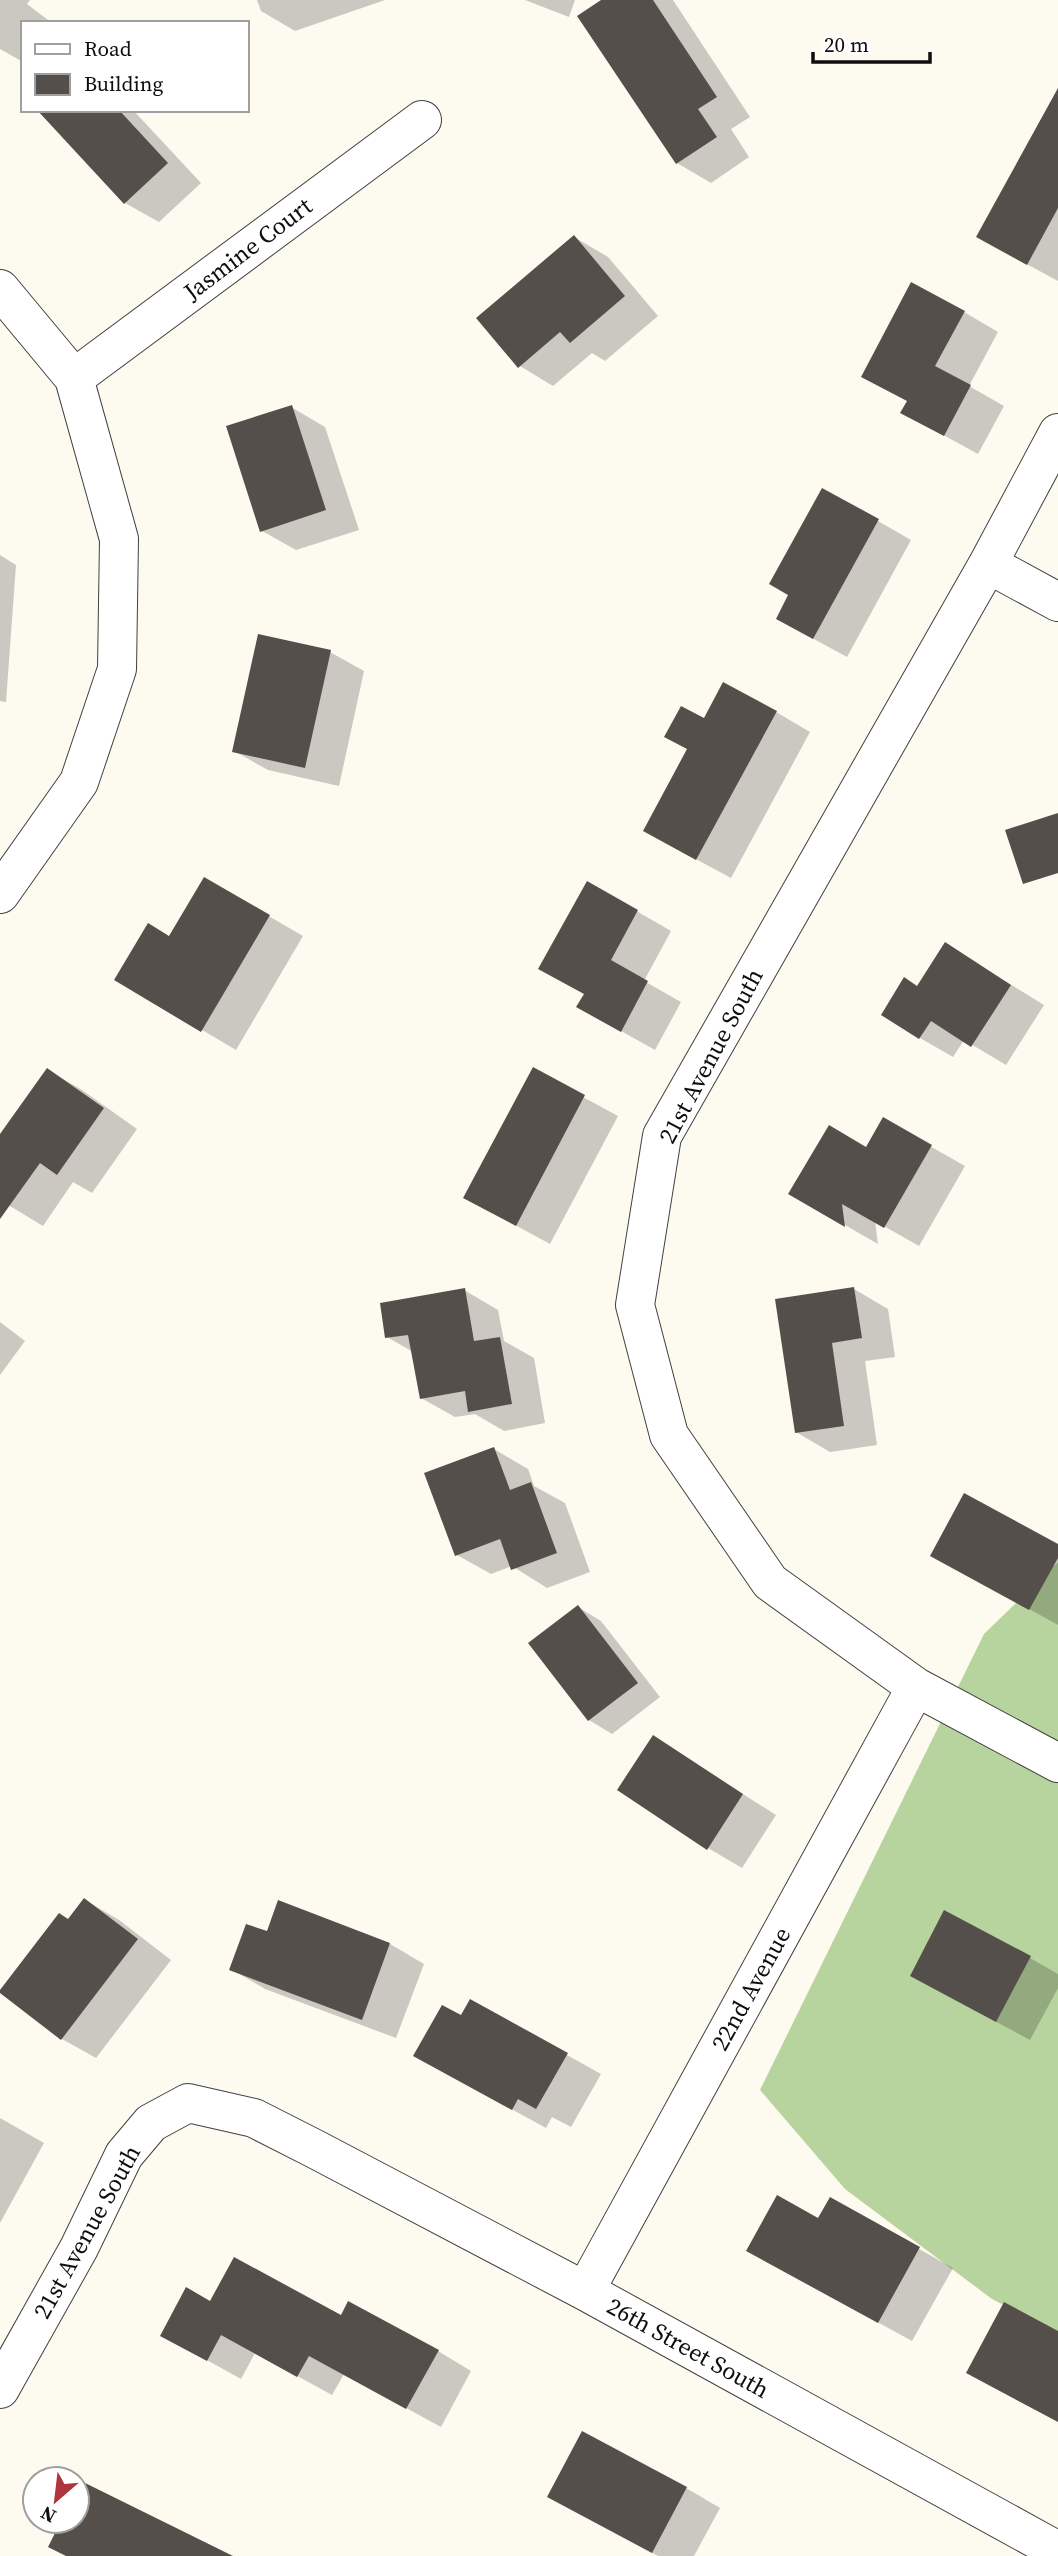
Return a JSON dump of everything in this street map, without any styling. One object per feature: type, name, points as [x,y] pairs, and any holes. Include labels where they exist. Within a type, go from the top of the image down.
[{"type":"street","name":"Jasmine Court","points":[[74,378],[422,120]]},
{"type":"street","points":[[0,289],[74,378],[119,539],[117,669],[79,782],[0,894]]},
{"type":"street","name":"21st Avenue South","points":[[1058,433],[988,564],[662,1136],[635,1305],[669,1435],[770,1582],[916,1686],[1058,1763]]},
{"type":"street","points":[[988,564],[1058,602]]},
{"type":"street","name":"22nd Avenue","points":[[585,2291],[916,1686]]},
{"type":"street","name":"21st Avenue South","points":[[0,2389],[79,2248],[124,2155],[151,2123],[188,2103],[254,2118],[315,2149]]},
{"type":"street","name":"26th Street South","points":[[315,2149],[585,2291],[1058,2551]]},
{"type":"green space","points":[[1058,1562],[1058,2333],[992,2299],[845,2189],[760,2090],[984,1634]]},
{"type":"building","points":[[601,0],[653,0],[717,97],[698,109],[717,137],[676,164],[577,16]]},
{"type":"building","points":[[1058,88],[1058,208],[1027,265],[976,237]]},
{"type":"building","points":[[39,112],[121,112],[168,163],[124,204]]},
{"type":"building","points":[[574,235],[625,296],[570,343],[560,332],[518,368],[476,318]]},
{"type":"building","points":[[911,282],[965,311],[935,366],[971,385],[944,436],[900,413],[907,401],[861,377]]},
{"type":"building","points":[[292,405],[326,510],[260,532],[226,426]]},
{"type":"building","points":[[822,488],[879,519],[813,639],[776,619],[788,595],[769,584]]},
{"type":"building","points":[[258,634],[331,650],[305,768],[232,752]]},
{"type":"building","points":[[723,682],[777,711],[696,860],[643,831],[687,749],[664,737],[681,706],[704,718]]},
{"type":"building","points":[[1058,813],[1058,873],[1023,884],[1005,830]]},
{"type":"building","points":[[204,877],[270,915],[201,1032],[114,980],[148,923],[169,936]]},
{"type":"building","points":[[587,881],[638,910],[611,960],[648,981],[621,1032],[576,1007],[584,994],[538,969]]},
{"type":"building","points":[[945,942],[1011,985],[971,1047],[931,1021],[919,1039],[881,1015],[904,977],[917,986]]},
{"type":"building","points":[[533,1067],[585,1095],[516,1226],[463,1198]]},
{"type":"building","points":[[47,1068],[104,1108],[57,1175],[40,1163],[0,1219],[0,1134]]},
{"type":"building","points":[[883,1117],[932,1145],[884,1228],[842,1204],[845,1227],[788,1194],[829,1125],[866,1147]]},
{"type":"building","points":[[854,1287],[862,1338],[832,1343],[844,1426],[795,1433],[775,1299]]},
{"type":"building","points":[[465,1288],[474,1341],[500,1337],[512,1404],[468,1412],[465,1391],[420,1399],[408,1335],[385,1338],[380,1303]]},
{"type":"building","points":[[494,1447],[510,1490],[531,1482],[557,1553],[511,1570],[500,1539],[455,1556],[424,1473]]},
{"type":"building","points":[[964,1493],[1058,1544],[1058,1558],[1029,1610],[930,1556]]},
{"type":"building","points":[[578,1605],[638,1683],[588,1721],[528,1643]]},
{"type":"building","points":[[653,1735],[743,1794],[707,1850],[617,1790]]},
{"type":"building","points":[[84,1898],[138,1939],[61,2040],[0,1993],[0,1990],[59,1913],[68,1919]]},
{"type":"building","points":[[278,1900],[390,1943],[362,2020],[229,1970],[246,1924],[267,1931]]},
{"type":"building","points":[[944,1910],[1031,1956],[996,2022],[910,1976]]},
{"type":"building","points":[[470,1999],[568,2053],[536,2109],[518,2099],[512,2110],[413,2056],[442,2005],[461,2015]]},
{"type":"building","points":[[777,2195],[818,2218],[830,2197],[920,2247],[878,2323],[746,2251]]},
{"type":"building","points":[[234,2257],[341,2315],[348,2301],[439,2350],[406,2409],[309,2356],[297,2377],[221,2335],[207,2361],[160,2336],[186,2287],[210,2301]]},
{"type":"building","points":[[1004,2302],[1058,2331],[1058,2422],[966,2373]]},
{"type":"building","points":[[582,2431],[687,2487],[652,2553],[547,2497]]},
{"type":"building","points":[[91,2486],[233,2556],[66,2556],[48,2547],[54,2535],[91,2535]]}]
